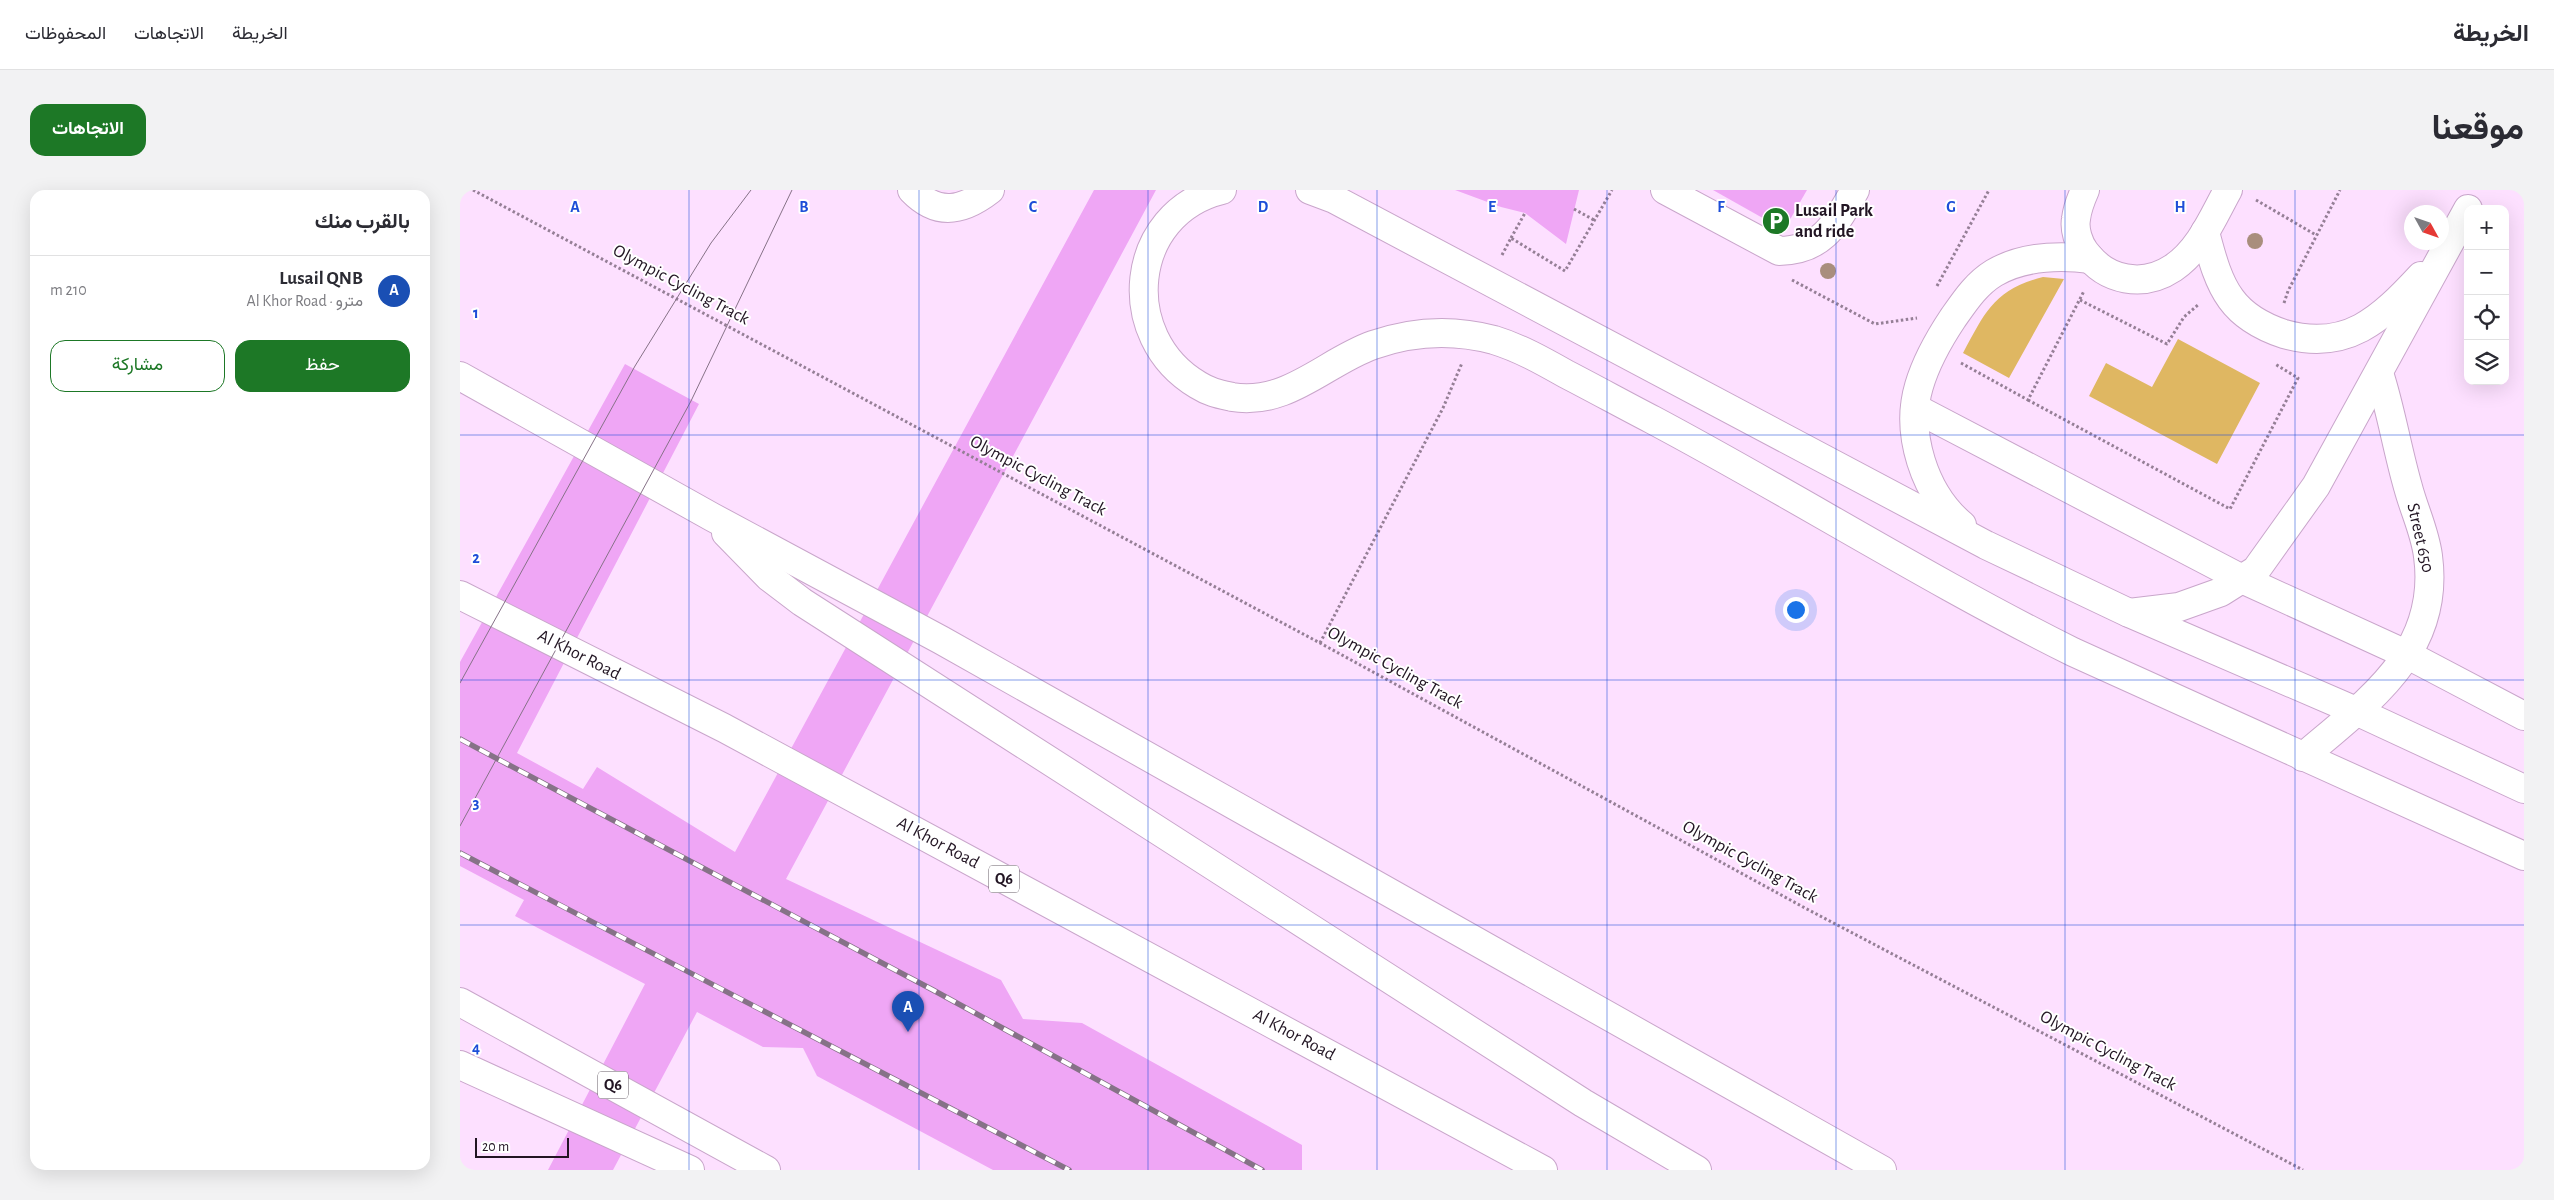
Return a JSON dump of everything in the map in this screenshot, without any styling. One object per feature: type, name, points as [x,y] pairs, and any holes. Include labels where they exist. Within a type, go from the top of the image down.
[{"type":"main road","points":[[912,190],[923,200],[940,208],[961,208],[990,190]]},
{"type":"main road","points":[[1222,190],[1189,198],[1154,245],[1144,270],[1144,296],[1148,325],[1162,353],[1186,378],[1212,393],[1242,398],[1281,393],[1296,387],[1346,356],[1372,345],[1408,334],[1445,332],[1494,340],[1521,350],[1681,435],[2001,616],[2073,652],[2524,856]]},
{"type":"main road","points":[[1310,190],[1334,199],[1986,545],[2129,613],[2356,712],[2524,789]]},
{"type":"main road","points":[[1666,190],[1778,251],[1796,251],[1817,242],[1835,227],[1854,190]]},
{"type":"main road","points":[[2085,190],[2075,220],[2078,239],[2090,259],[2108,273],[2124,279],[2146,280],[2174,268],[2189,255],[2205,232],[2228,190]]},
{"type":"main road","points":[[2470,205],[2478,190]]},
{"type":"main road","points":[[2449,244],[2464,216]]},
{"type":"main road","points":[[2205,232],[2222,284],[2231,299],[2245,314],[2256,323],[2306,340],[2332,338],[2359,330],[2384,314],[2445,250]]},
{"type":"main road","points":[[2129,613],[2179,606],[2221,592],[2244,580],[2256,570],[2316,486],[2445,250]]},
{"type":"main road","points":[[1986,545],[1954,518],[1933,492],[1916,441],[1915,408],[1919,387],[1943,332],[1978,286],[1995,273],[2022,262],[2048,257],[2090,259]]},
{"type":"main road","name":"Street 650","points":[[2303,757],[2373,697],[2408,654],[2421,629],[2428,604],[2430,583],[2428,554],[2397,451],[2379,373]]},
{"type":"main road","points":[[460,376],[712,517],[950,645],[1882,1170]]},
{"type":"main road","points":[[1915,408],[2244,580],[2408,654],[2524,716]]},
{"type":"main road","points":[[712,517],[769,577],[802,602],[1575,1097],[1697,1170]]},
{"type":"main road","name":"Al Khor Road","points":[[460,594],[724,728],[1543,1170]]},
{"type":"main road","name":"Q6","points":[[460,1002],[766,1170]]},
{"type":"main road","points":[[460,1065],[690,1170]]},
{"type":"path","name":"Olympic Cycling Track","points":[[473,190],[1320,643],[1805,908],[2303,1170]]},
{"type":"path","points":[[1512,238],[1565,271],[1612,190]]},
{"type":"path","points":[[1934,292],[1989,190]]},
{"type":"path","points":[[2028,400],[2230,509],[2298,378],[2269,360],[2288,290],[2340,190]]},
{"type":"path","points":[[2254,199],[2316,235]]},
{"type":"path","points":[[1574,209],[1594,220]]},
{"type":"path","points":[[1487,280],[1525,213]]},
{"type":"path","points":[[2080,300],[2167,344],[2184,317],[2222,284]]},
{"type":"path","points":[[1320,643],[1443,408]]},
{"type":"shaded area","points":[[2043,277],[2064,279],[2009,378],[1963,353],[1978,325],[1993,304],[2013,288]]},
{"type":"shaded area","points":[[2178,339],[2260,383],[2217,464],[2089,396],[2106,363],[2152,387]]},
{"type":"building","points":[[1094,190],[1156,190],[786,879],[1001,980],[1023,1019],[1082,1023],[1302,1145],[1302,1170],[993,1170],[817,1076],[803,1048],[763,1047],[697,1012],[613,1170],[548,1170],[645,984],[515,916],[524,900],[460,866],[460,662],[625,364],[699,404],[517,753],[583,789],[597,767],[735,852]]},
{"type":"building","points":[[1455,190],[1579,190],[1566,244],[1525,213],[1501,207]]},
{"type":"building","points":[[1713,190],[1807,190],[1784,230]]},
{"type":"tram line","points":[[460,683],[635,366],[711,243],[751,190]]},
{"type":"tram line","points":[[460,826],[691,401],[792,190]]},
{"type":"railway","points":[[460,739],[933,990],[1262,1170]]},
{"type":"railway","points":[[460,853],[1069,1170]]},
{"type":"place","name":"Lusail Park and ride","points":[[1776,221]]},
{"type":"place","name":"Lusail QNB","points":[[908,1032]]}]
